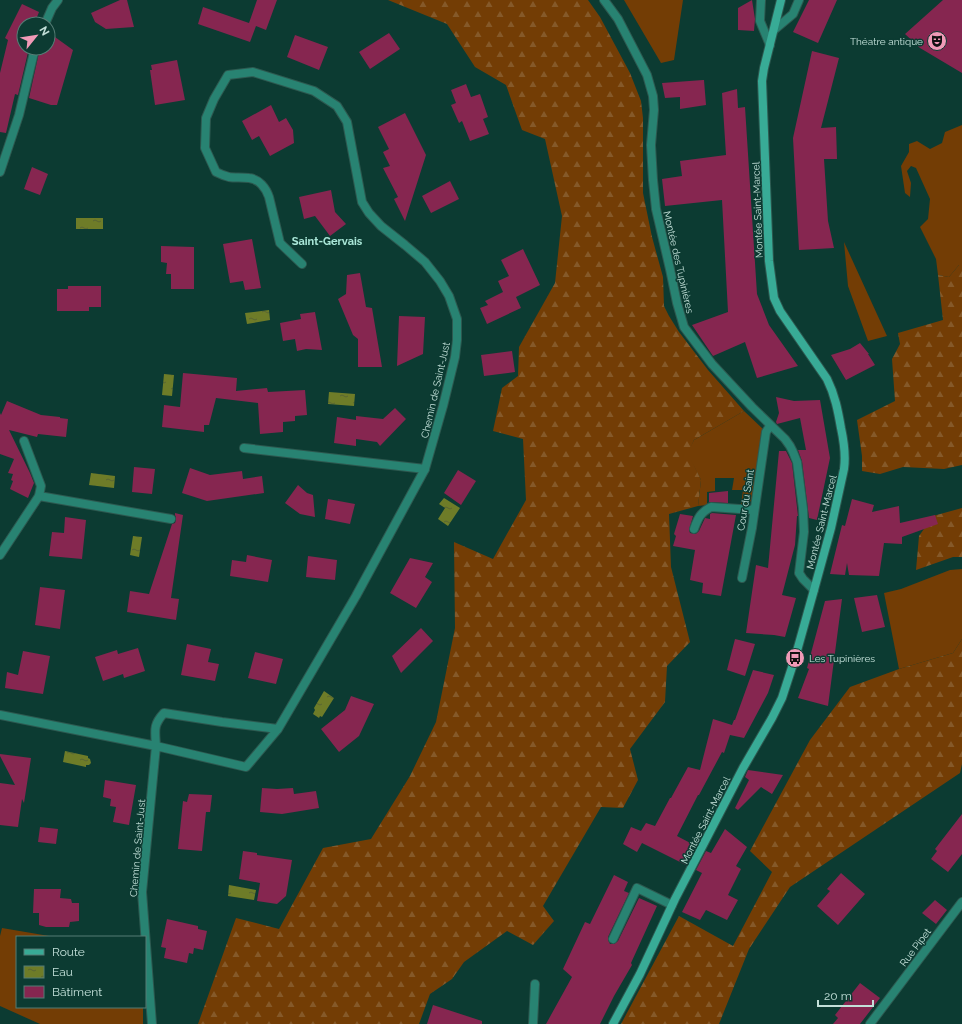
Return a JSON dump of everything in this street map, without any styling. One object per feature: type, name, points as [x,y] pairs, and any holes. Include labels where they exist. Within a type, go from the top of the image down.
[{"type":"main road","name":"Montée Saint-Marcel","points":[[613,1024],[640,974],[672,905],[743,768],[782,698],[795,658],[831,528],[844,469],[845,448],[836,400],[827,379],[780,311],[774,298],[769,261],[762,81],[781,0]]},
{"type":"street","points":[[48,16],[58,0]]},
{"type":"street","name":"Montée des Tupinières","points":[[604,0],[618,19],[647,75],[654,110],[651,145],[652,180],[656,209],[677,303],[684,327],[712,364],[770,426],[785,439],[790,446],[797,462],[803,509],[804,532],[798,573],[814,590]]},
{"type":"street","points":[[761,0],[760,21],[770,45]]},
{"type":"street","points":[[774,30],[793,14],[799,0]]},
{"type":"street","points":[[0,172],[19,115],[33,56]]},
{"type":"street","name":"Chemin de Saint-Just","points":[[0,715],[156,746],[246,767],[278,729],[356,596],[425,468],[443,406],[455,357],[457,318],[449,296],[440,281],[425,262],[381,226],[369,213],[362,202],[347,122],[337,106],[314,91],[253,72],[228,75],[214,99],[206,118],[205,148],[216,172],[230,177],[250,178],[256,180],[268,193],[280,243],[302,264]]},
{"type":"street","name":"Cour du Saint","points":[[742,578],[766,432],[770,426]]},
{"type":"street","points":[[0,555],[39,496],[41,486],[24,441]]},
{"type":"street","points":[[244,448],[425,468]]},
{"type":"street","points":[[39,496],[171,519]]},
{"type":"street","points":[[694,529],[699,516],[711,507],[754,510]]},
{"type":"street","name":"Chemin de Saint-Just","points":[[145,936],[142,892],[156,746],[155,731],[157,720],[164,713],[278,729]]},
{"type":"street","points":[[613,939],[637,888],[672,905]]},
{"type":"street","name":"Rue Pipet","points":[[870,1024],[962,902]]},
{"type":"street","name":"Chemin de Saint-Just","points":[[146,945],[152,1024]]},
{"type":"street","points":[[533,1024],[535,984]]},
{"type":"green space","points":[[388,0],[588,0],[600,17],[630,73],[641,101],[643,118],[643,193],[652,237],[663,277],[664,306],[679,332],[708,370],[744,411],[694,440],[688,453],[701,480],[698,506],[669,514],[671,567],[690,642],[667,666],[665,702],[630,749],[638,780],[623,808],[601,807],[543,906],[554,921],[533,945],[507,931],[464,962],[452,979],[430,994],[419,1024],[198,1024],[236,918],[279,929],[323,848],[371,839],[410,776],[436,722],[455,628],[454,542],[493,559],[526,500],[523,439],[493,431],[502,388],[518,376],[519,347],[555,283],[562,216],[545,139],[522,130],[506,85],[475,67],[447,24]]},
{"type":"green space","points":[[624,0],[683,0],[674,60],[661,63]]},
{"type":"green space","points":[[962,125],[962,265],[959,265],[949,277],[938,275],[936,259],[920,227],[928,219],[930,199],[916,168],[911,166],[907,171],[911,183],[910,197],[905,193],[901,166],[909,152],[909,144],[917,141],[930,149],[942,143],[945,132]]},
{"type":"green space","points":[[844,242],[887,336],[868,341],[848,286]]},
{"type":"green space","points":[[959,265],[962,265],[962,465],[944,469],[903,467],[880,474],[862,471],[862,456],[857,420],[895,401],[892,359],[900,344],[898,333],[943,320],[938,275],[949,277]]},
{"type":"green space","points":[[744,411],[764,430],[752,500],[747,505],[741,504],[743,490],[732,490],[734,478],[715,478],[715,491],[707,492],[707,505],[698,506],[701,480],[687,453],[694,440]]},
{"type":"green space","points":[[962,508],[962,557],[953,557],[916,570],[919,536],[933,516]]},
{"type":"green space","points":[[962,569],[962,639],[953,653],[899,669],[884,593],[901,589],[950,570]]},
{"type":"green space","points":[[962,639],[962,764],[960,773],[790,887],[749,949],[719,1024],[621,1024],[679,916],[733,946],[772,872],[750,851],[810,740],[850,687],[899,669],[953,653]]},
{"type":"green space","points":[[2,928],[49,936],[16,936],[16,1008],[143,1008],[143,1024],[40,1024],[0,1006],[0,936]]},
{"type":"water","points":[[76,218],[103,218],[103,229],[76,229]]},
{"type":"water","points":[[269,310],[270,320],[247,324],[245,313]]},
{"type":"water","points":[[164,374],[174,375],[172,396],[162,395]]},
{"type":"water","points":[[329,392],[355,394],[354,406],[328,404]]},
{"type":"water","points":[[91,473],[115,476],[114,488],[89,485]]},
{"type":"water","points":[[444,498],[460,508],[448,526],[438,519],[445,508],[439,504]]},
{"type":"water","points":[[133,536],[142,537],[139,557],[130,555]]},
{"type":"water","points":[[324,691],[334,698],[322,717],[320,716],[319,718],[313,714],[315,710],[314,708]]},
{"type":"water","points":[[65,751],[88,756],[91,763],[86,765],[86,767],[63,762]]},
{"type":"water","points":[[229,885],[256,890],[254,900],[228,896]]},
{"type":"building","points":[[120,0],[127,0],[134,27],[106,29],[95,22],[91,13]]},
{"type":"building","points":[[257,0],[277,0],[266,30],[256,26],[250,42],[198,24],[203,7],[249,23]]},
{"type":"building","points":[[752,0],[755,19],[754,31],[738,30],[738,8]]},
{"type":"building","points":[[809,0],[837,0],[818,43],[793,32]]},
{"type":"building","name":"Théatre antique","points":[[943,0],[962,0],[962,73],[920,48],[905,34]]},
{"type":"building","points":[[22,4],[39,12],[37,16],[16,16]]},
{"type":"building","points":[[16,16],[16,56],[27,56],[18,95],[15,94],[6,133],[0,132],[0,73],[8,40],[5,38]]},
{"type":"building","points":[[389,33],[400,49],[370,69],[359,52]]},
{"type":"building","points":[[295,35],[328,47],[319,70],[287,57]]},
{"type":"building","points":[[56,38],[73,50],[57,105],[51,105],[29,98],[38,56],[56,56]]},
{"type":"building","points":[[812,51],[839,58],[821,128],[836,127],[837,159],[824,159],[828,221],[834,248],[799,250],[793,138]]},
{"type":"building","points":[[177,60],[185,100],[155,105],[150,70],[152,70],[151,65]]},
{"type":"building","points":[[704,80],[706,105],[680,109],[680,97],[665,98],[662,83]]},
{"type":"building","points":[[466,84],[471,97],[480,94],[488,117],[483,119],[489,134],[470,141],[462,121],[459,123],[451,105],[456,103],[451,90]]},
{"type":"building","points":[[737,89],[738,108],[745,107],[757,294],[769,325],[798,366],[757,378],[745,342],[713,356],[692,325],[728,312],[722,200],[665,206],[662,179],[682,176],[680,161],[726,155],[722,93]]},
{"type":"building","points":[[271,105],[279,122],[286,118],[293,130],[294,143],[270,156],[259,136],[252,140],[242,121]]},
{"type":"building","points":[[405,113],[426,155],[405,221],[394,199],[398,197],[383,168],[390,166],[383,152],[389,149],[378,127]]},
{"type":"building","points":[[32,167],[48,174],[40,195],[24,189]]},
{"type":"building","points":[[450,181],[459,199],[431,213],[422,196]]},
{"type":"building","points":[[331,190],[335,212],[346,224],[330,236],[315,216],[304,219],[299,197]]},
{"type":"building","points":[[252,239],[261,288],[245,290],[243,281],[230,283],[223,244]]},
{"type":"building","points":[[161,246],[194,247],[194,289],[171,289],[171,274],[166,274],[167,263],[161,262]]},
{"type":"building","points":[[523,249],[540,285],[516,297],[521,308],[487,324],[480,308],[488,305],[485,301],[503,292],[498,281],[509,276],[501,260]]},
{"type":"building","points":[[360,273],[366,307],[372,308],[382,367],[358,367],[358,339],[353,335],[338,299],[346,294],[347,275]]},
{"type":"building","points":[[68,286],[101,286],[101,307],[89,307],[89,311],[57,311],[57,289],[68,289]]},
{"type":"building","points":[[315,312],[322,350],[306,349],[297,351],[295,339],[283,341],[280,323],[301,319],[300,314]]},
{"type":"building","points":[[399,316],[425,317],[423,354],[397,366]]},
{"type":"building","points":[[860,343],[869,354],[875,365],[846,380],[831,355],[850,349]]},
{"type":"building","points":[[512,351],[515,372],[484,376],[481,355]]},
{"type":"building","points":[[183,373],[237,378],[236,391],[267,388],[268,392],[305,390],[307,415],[295,416],[295,421],[283,422],[283,432],[260,434],[258,403],[216,398],[209,425],[204,425],[204,432],[162,427],[164,405],[180,407]]},
{"type":"building","points":[[776,397],[794,401],[820,400],[830,458],[817,520],[809,518],[802,461],[798,450],[806,450],[800,418],[777,424],[776,422],[779,413]]},
{"type":"building","points":[[7,401],[41,415],[68,419],[66,437],[38,434],[37,437],[9,430],[34,483],[28,498],[10,489],[13,481],[11,480],[13,474],[8,473],[14,459],[0,454],[0,413],[1,415]]},
{"type":"building","points":[[395,408],[406,419],[380,446],[377,442],[356,439],[356,446],[334,443],[337,417],[356,420],[356,416],[383,419]]},
{"type":"building","points":[[779,451],[786,451],[792,463],[798,516],[795,545],[782,595],[796,598],[785,637],[746,633],[756,565],[768,568]]},
{"type":"building","points":[[134,467],[155,469],[152,494],[132,492]]},
{"type":"building","points":[[190,468],[210,475],[242,471],[243,479],[262,476],[264,493],[207,501],[182,493]]},
{"type":"building","points":[[458,470],[476,481],[461,505],[444,493]]},
{"type":"building","points":[[298,485],[307,493],[313,495],[315,517],[300,514],[285,503]]},
{"type":"building","points":[[728,491],[728,503],[709,502],[709,493]]},
{"type":"building","points":[[328,499],[355,504],[350,524],[325,519]]},
{"type":"building","points":[[852,499],[874,505],[872,512],[899,506],[900,523],[935,515],[938,524],[902,537],[902,544],[884,543],[879,576],[849,575],[847,563],[845,575],[830,574],[842,525],[845,526]]},
{"type":"building","points":[[175,513],[183,515],[171,598],[179,599],[176,620],[127,612],[130,591],[149,594],[172,524],[175,523],[176,520]]},
{"type":"building","points":[[680,514],[693,516],[689,530],[690,533],[695,534],[699,531],[705,518],[710,519],[710,514],[736,515],[721,596],[702,593],[703,583],[690,580],[695,550],[673,546],[676,536],[674,534]]},
{"type":"building","points":[[65,517],[86,520],[82,559],[49,556],[52,532],[64,533]]},
{"type":"building","points":[[247,555],[272,560],[268,582],[230,576],[232,560],[246,562]]},
{"type":"building","points":[[308,556],[337,560],[335,580],[306,577]]},
{"type":"building","points":[[410,558],[433,563],[425,577],[432,582],[416,608],[390,593]]},
{"type":"building","points":[[40,587],[65,590],[60,629],[35,625]]},
{"type":"building","points":[[877,595],[885,627],[862,632],[854,598]]},
{"type":"building","points":[[842,599],[828,706],[798,698],[809,669],[807,668],[825,601]]},
{"type":"building","points":[[421,628],[433,641],[401,673],[392,656]]},
{"type":"building","points":[[735,639],[755,644],[745,676],[727,670]]},
{"type":"building","points":[[187,644],[211,649],[208,662],[219,664],[215,681],[181,675]]},
{"type":"building","points":[[138,648],[145,671],[124,678],[123,674],[103,681],[95,657],[117,650],[118,654]]},
{"type":"building","points":[[23,651],[50,656],[43,694],[5,688],[7,672],[18,675]]},
{"type":"building","points":[[255,652],[283,659],[276,684],[248,678]]},
{"type":"building","points":[[753,670],[774,675],[768,693],[744,738],[730,735],[724,753],[722,752],[677,836],[696,846],[686,865],[642,843],[637,852],[623,844],[631,827],[641,831],[646,823],[655,826],[688,767],[700,770],[713,719],[732,725]]},
{"type":"building","points":[[351,696],[374,704],[359,736],[339,752],[321,729],[345,710]]},
{"type":"building","points":[[0,754],[31,758],[24,803],[22,799],[18,827],[0,825],[0,783],[15,785]]},
{"type":"building","points":[[748,770],[783,775],[772,794],[761,787],[738,810],[735,808],[749,780],[745,777]]},
{"type":"building","points":[[105,780],[136,785],[129,825],[113,822],[116,807],[110,806],[111,799],[103,797]]},
{"type":"building","points":[[262,788],[293,788],[294,794],[316,791],[319,808],[282,814],[260,812]]},
{"type":"building","points":[[189,794],[212,795],[210,812],[206,812],[202,851],[178,849],[183,801],[187,802]]},
{"type":"building","points":[[962,814],[962,854],[948,872],[931,859],[937,851],[935,849]]},
{"type":"building","points":[[40,827],[58,829],[56,844],[38,842]]},
{"type":"building","points":[[725,829],[747,847],[736,866],[741,869],[728,895],[738,900],[727,920],[706,910],[700,920],[682,912],[702,873],[696,870],[706,851],[711,853]]},
{"type":"building","points":[[243,851],[257,853],[257,855],[292,860],[286,896],[277,904],[257,901],[260,883],[239,879]]},
{"type":"building","points":[[841,873],[865,894],[838,925],[817,906],[830,891],[827,889]]},
{"type":"building","points":[[614,875],[628,882],[624,891],[629,893],[608,937],[610,944],[614,944],[618,941],[639,898],[657,906],[631,963],[632,965],[600,1024],[546,1024],[572,977],[563,969],[585,922],[590,924]]},
{"type":"building","points":[[34,889],[61,889],[60,898],[71,899],[72,903],[79,903],[79,921],[70,922],[69,927],[46,927],[39,925],[39,913],[33,913]]},
{"type":"building","points":[[935,900],[947,910],[936,924],[922,913]]},
{"type":"building","points":[[167,919],[198,926],[198,929],[207,931],[203,950],[194,948],[193,954],[189,953],[187,963],[164,958],[166,948],[161,947]]},
{"type":"building","points":[[860,983],[880,998],[860,1024],[833,1024],[838,1018],[835,1015]]},
{"type":"building","points":[[433,1005],[482,1021],[482,1024],[427,1024]]},
{"type":"place","name":"Théatre antique","points":[[937,41]]},
{"type":"place","name":"Les Tupinières","points":[[795,658]]},
{"type":"district","name":"Saint-Gervais","points":[[327,241]]}]
